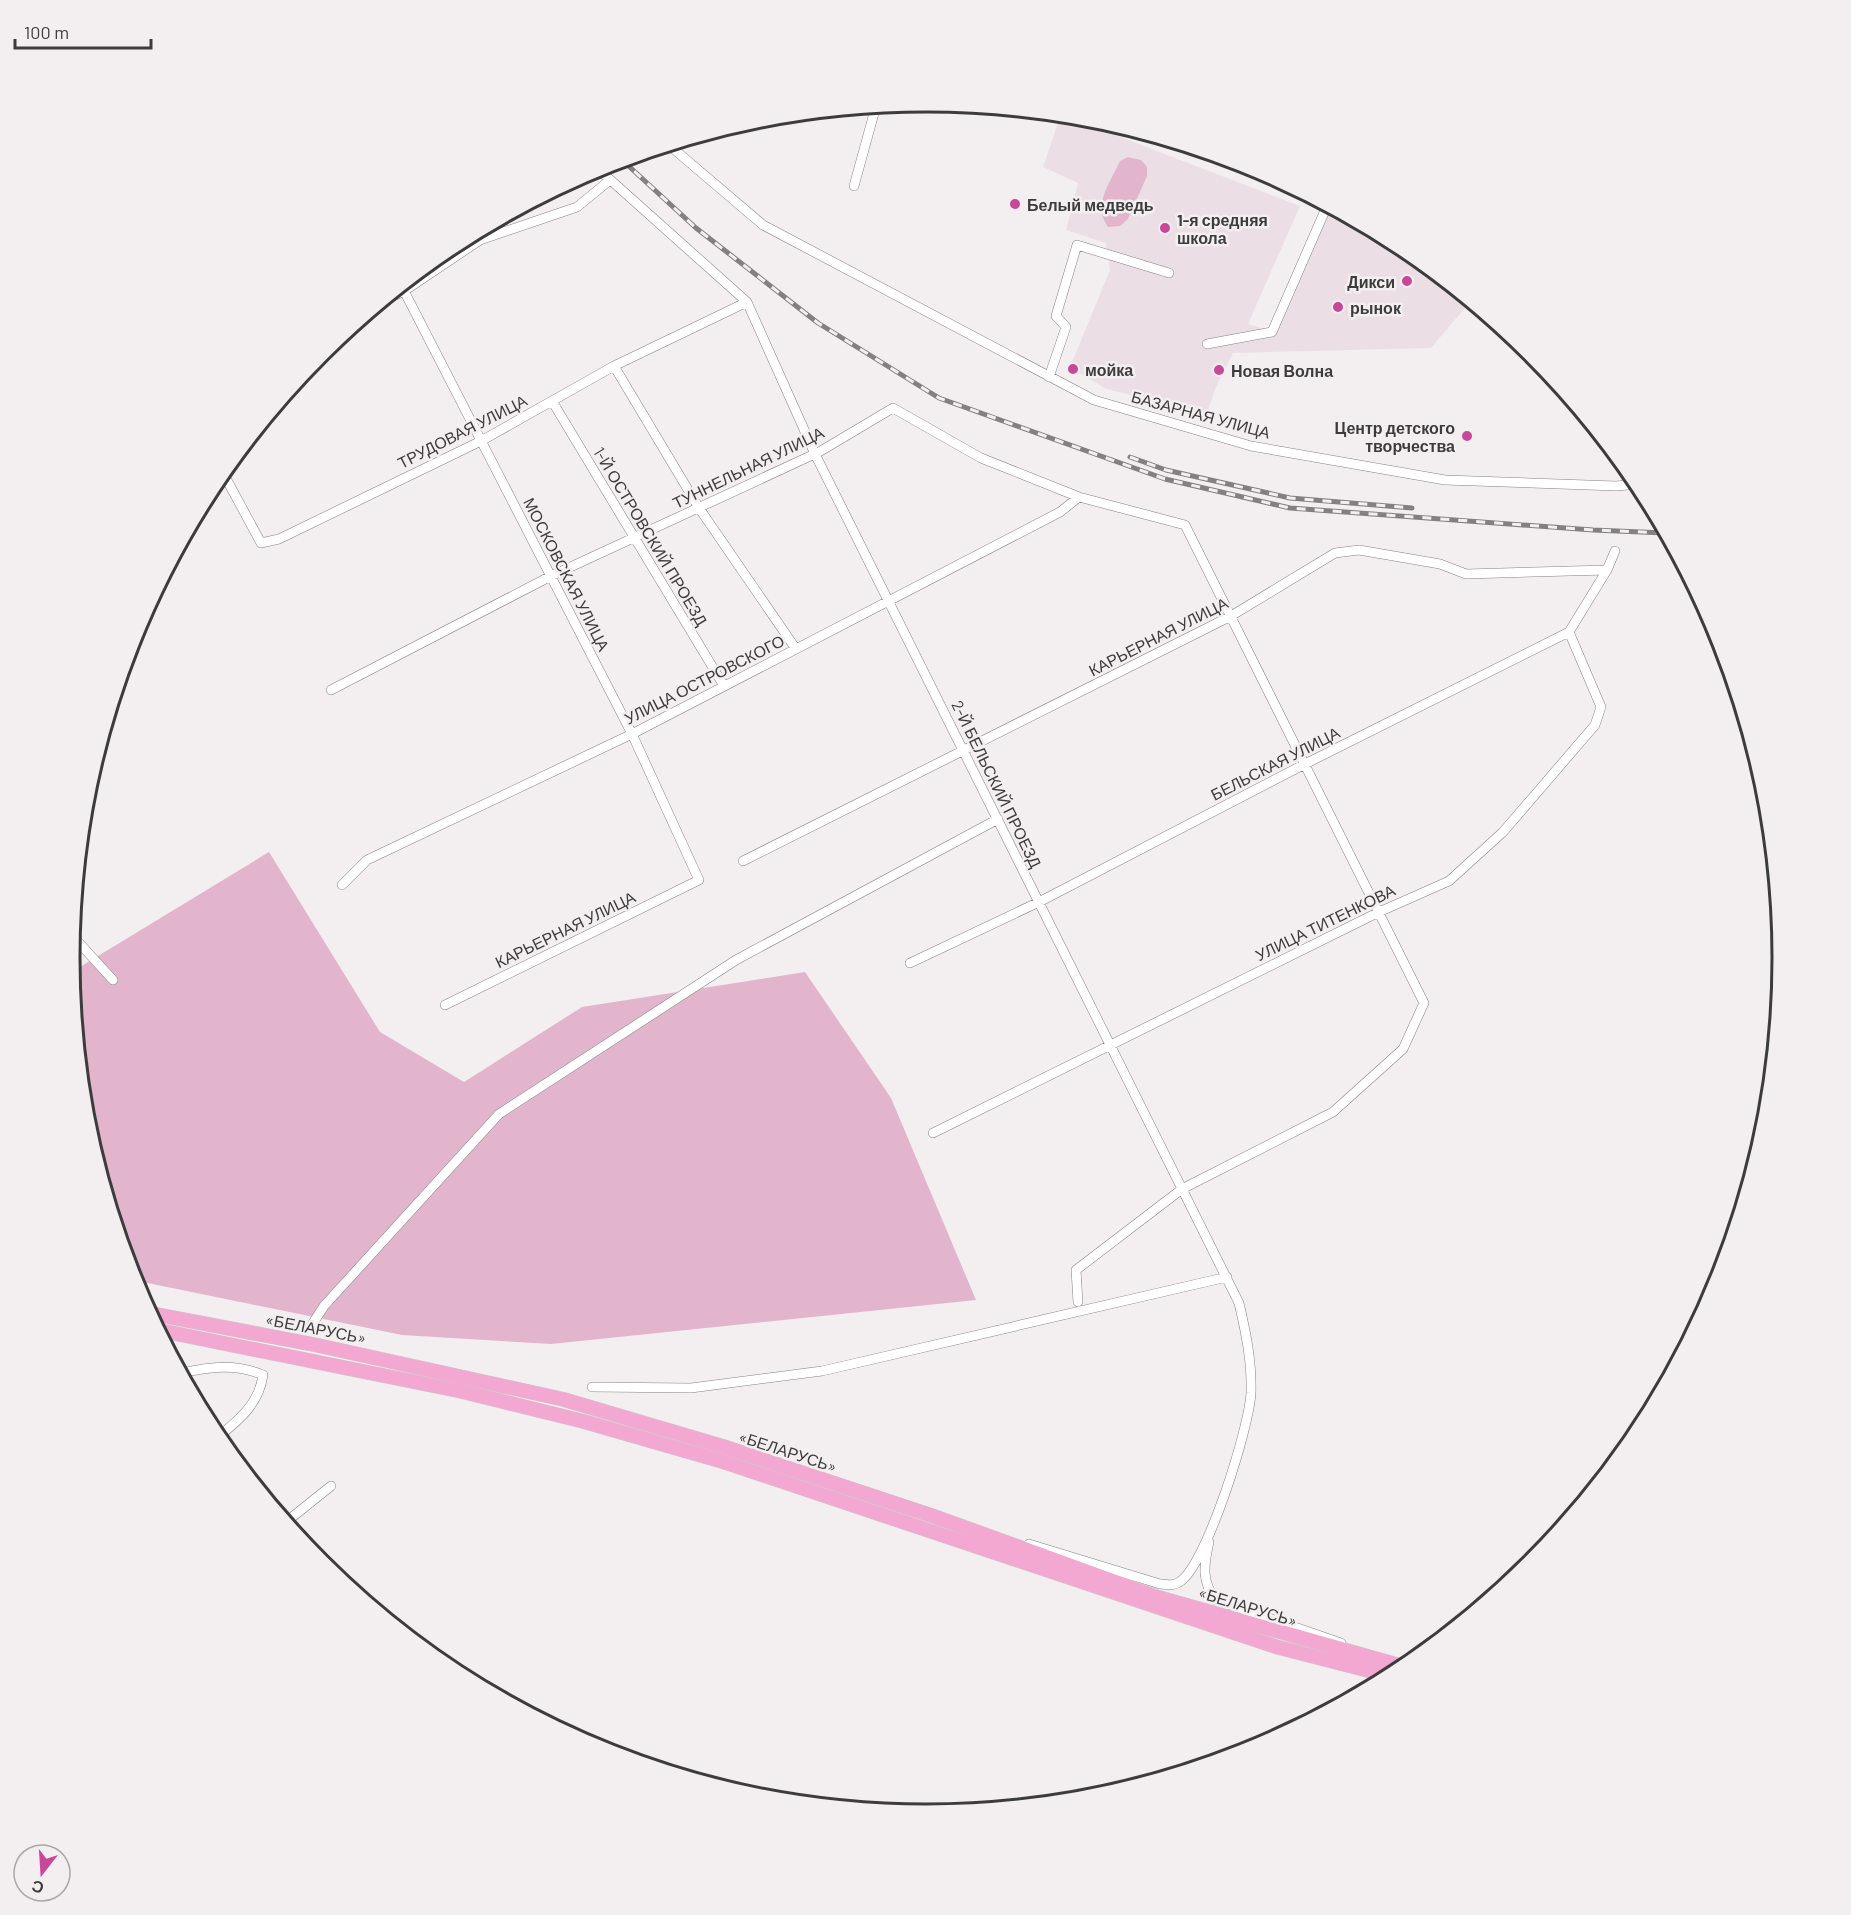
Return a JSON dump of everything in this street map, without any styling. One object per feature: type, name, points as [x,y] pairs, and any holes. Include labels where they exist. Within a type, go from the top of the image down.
[{"type":"highway","name":"«БЕЛАРУСЬ»","points":[[159,1315],[316,1345],[562,1399],[728,1448],[933,1516],[1157,1597],[1393,1663]]},
{"type":"highway","name":"«БЕЛАРУСЬ»","points":[[167,1332],[460,1391],[573,1418],[721,1461],[1266,1644],[1377,1673]]},
{"type":"street","points":[[854,186],[874,113]]},
{"type":"street","name":"БАЗАРНАЯ УЛИЦА","points":[[675,150],[763,225],[1094,400],[1251,446],[1445,480],[1628,485]]},
{"type":"street","points":[[605,175],[747,302]]},
{"type":"street","points":[[437,267],[480,240],[577,207],[610,180]]},
{"type":"street","points":[[1208,344],[1272,332],[1325,213]]},
{"type":"street","points":[[1049,377],[1066,327],[1056,316],[1077,245],[1169,273]]},
{"type":"street","name":"МОСКОВСКАЯ УЛИЦА","points":[[404,291],[632,734],[699,880]]},
{"type":"street","name":"ТРУДОВАЯ УЛИЦА","points":[[227,480],[261,543],[279,539],[482,441],[614,366],[747,302]]},
{"type":"street","name":"2-Й БЕЛЬСКИЙ ПРОЕЗД","points":[[747,302],[815,454],[1239,1303],[1246,1333],[1250,1396],[1243,1432],[1214,1522]]},
{"type":"street","points":[[614,366],[699,508],[796,649]]},
{"type":"street","name":"1-Й ОСТРОВСКИЙ ПРОЕЗД","points":[[552,401],[724,686]]},
{"type":"street","name":"ТУННЕЛЬНАЯ УЛИЦА","points":[[331,690],[551,576],[815,454],[893,408],[981,458],[1079,497],[1185,525],[1231,616]]},
{"type":"street","name":"УЛИЦА ОСТРОВСКОГО","points":[[342,885],[367,860],[632,734],[1060,512],[1079,497]]},
{"type":"street","name":"КАРЬЕРНАЯ УЛИЦА","points":[[743,861],[1231,616],[1335,553],[1359,550],[1440,564],[1466,574],[1608,570]]},
{"type":"street","points":[[1569,633],[1608,570],[1616,550]]},
{"type":"street","points":[[1078,1302],[1076,1270],[1182,1189],[1333,1112],[1403,1049],[1424,1003],[1231,616]]},
{"type":"street","name":"БЕЛЬСКАЯ УЛИЦА","points":[[910,963],[1039,902],[1305,764],[1569,633]]},
{"type":"street","name":"УЛИЦА ТИТЕНКОВА","points":[[933,1133],[1378,912],[1449,881],[1503,832],[1595,725],[1601,707],[1569,633]]},
{"type":"street","points":[[313,1323],[324,1306],[499,1114],[736,960],[998,819]]},
{"type":"street","name":"КАРЬЕРНАЯ УЛИЦА","points":[[444,1005],[699,880]]},
{"type":"street","points":[[80,944],[113,981]]},
{"type":"street","points":[[592,1388],[691,1388],[822,1371],[1227,1276]]},
{"type":"street","points":[[188,1372],[212,1367],[243,1366],[263,1375],[261,1390],[245,1414],[225,1432]]},
{"type":"street","points":[[291,1518],[331,1486]]},
{"type":"street","points":[[933,1516],[1168,1585],[1180,1582],[1189,1572],[1214,1522]]},
{"type":"street","points":[[1214,1522],[1204,1576],[1209,1591],[1216,1600],[1394,1662]]},
{"type":"shaded area","points":[[1058,123],[1106,132],[1300,206],[1248,324],[1271,331],[1324,212],[1396,254],[1466,307],[1431,348],[1233,353],[1216,387],[1207,413],[1106,389],[1070,367],[1110,270],[1106,243],[1066,230],[1078,183],[1043,167]]},
{"type":"shaded area","points":[[1128,157],[1141,160],[1147,167],[1147,176],[1128,219],[1120,226],[1108,227],[1102,210],[1104,194],[1120,161]]},
{"type":"shaded area","points":[[269,852],[380,1032],[464,1082],[582,1007],[805,972],[891,1098],[976,1300],[551,1344],[402,1335],[145,1282],[124,1229],[108,1176],[96,1123],[81,1013],[80,967]]},
{"type":"railway","points":[[628,166],[696,228],[818,323],[939,398],[1165,479],[1290,508],[1657,533]]},
{"type":"railway","points":[[1130,457],[1166,470],[1290,498],[1412,508]]},
{"type":"place","name":"Белый медведь","points":[[1015,204]]},
{"type":"place","name":"1-я средняя школа","points":[[1165,228]]},
{"type":"place","name":"Дикси","points":[[1407,281]]},
{"type":"place","name":"рынок","points":[[1338,307]]},
{"type":"place","name":"мойка","points":[[1073,369]]},
{"type":"place","name":"Новая Волна","points":[[1219,370]]},
{"type":"place","name":"Центр детского творчества","points":[[1467,436]]}]
